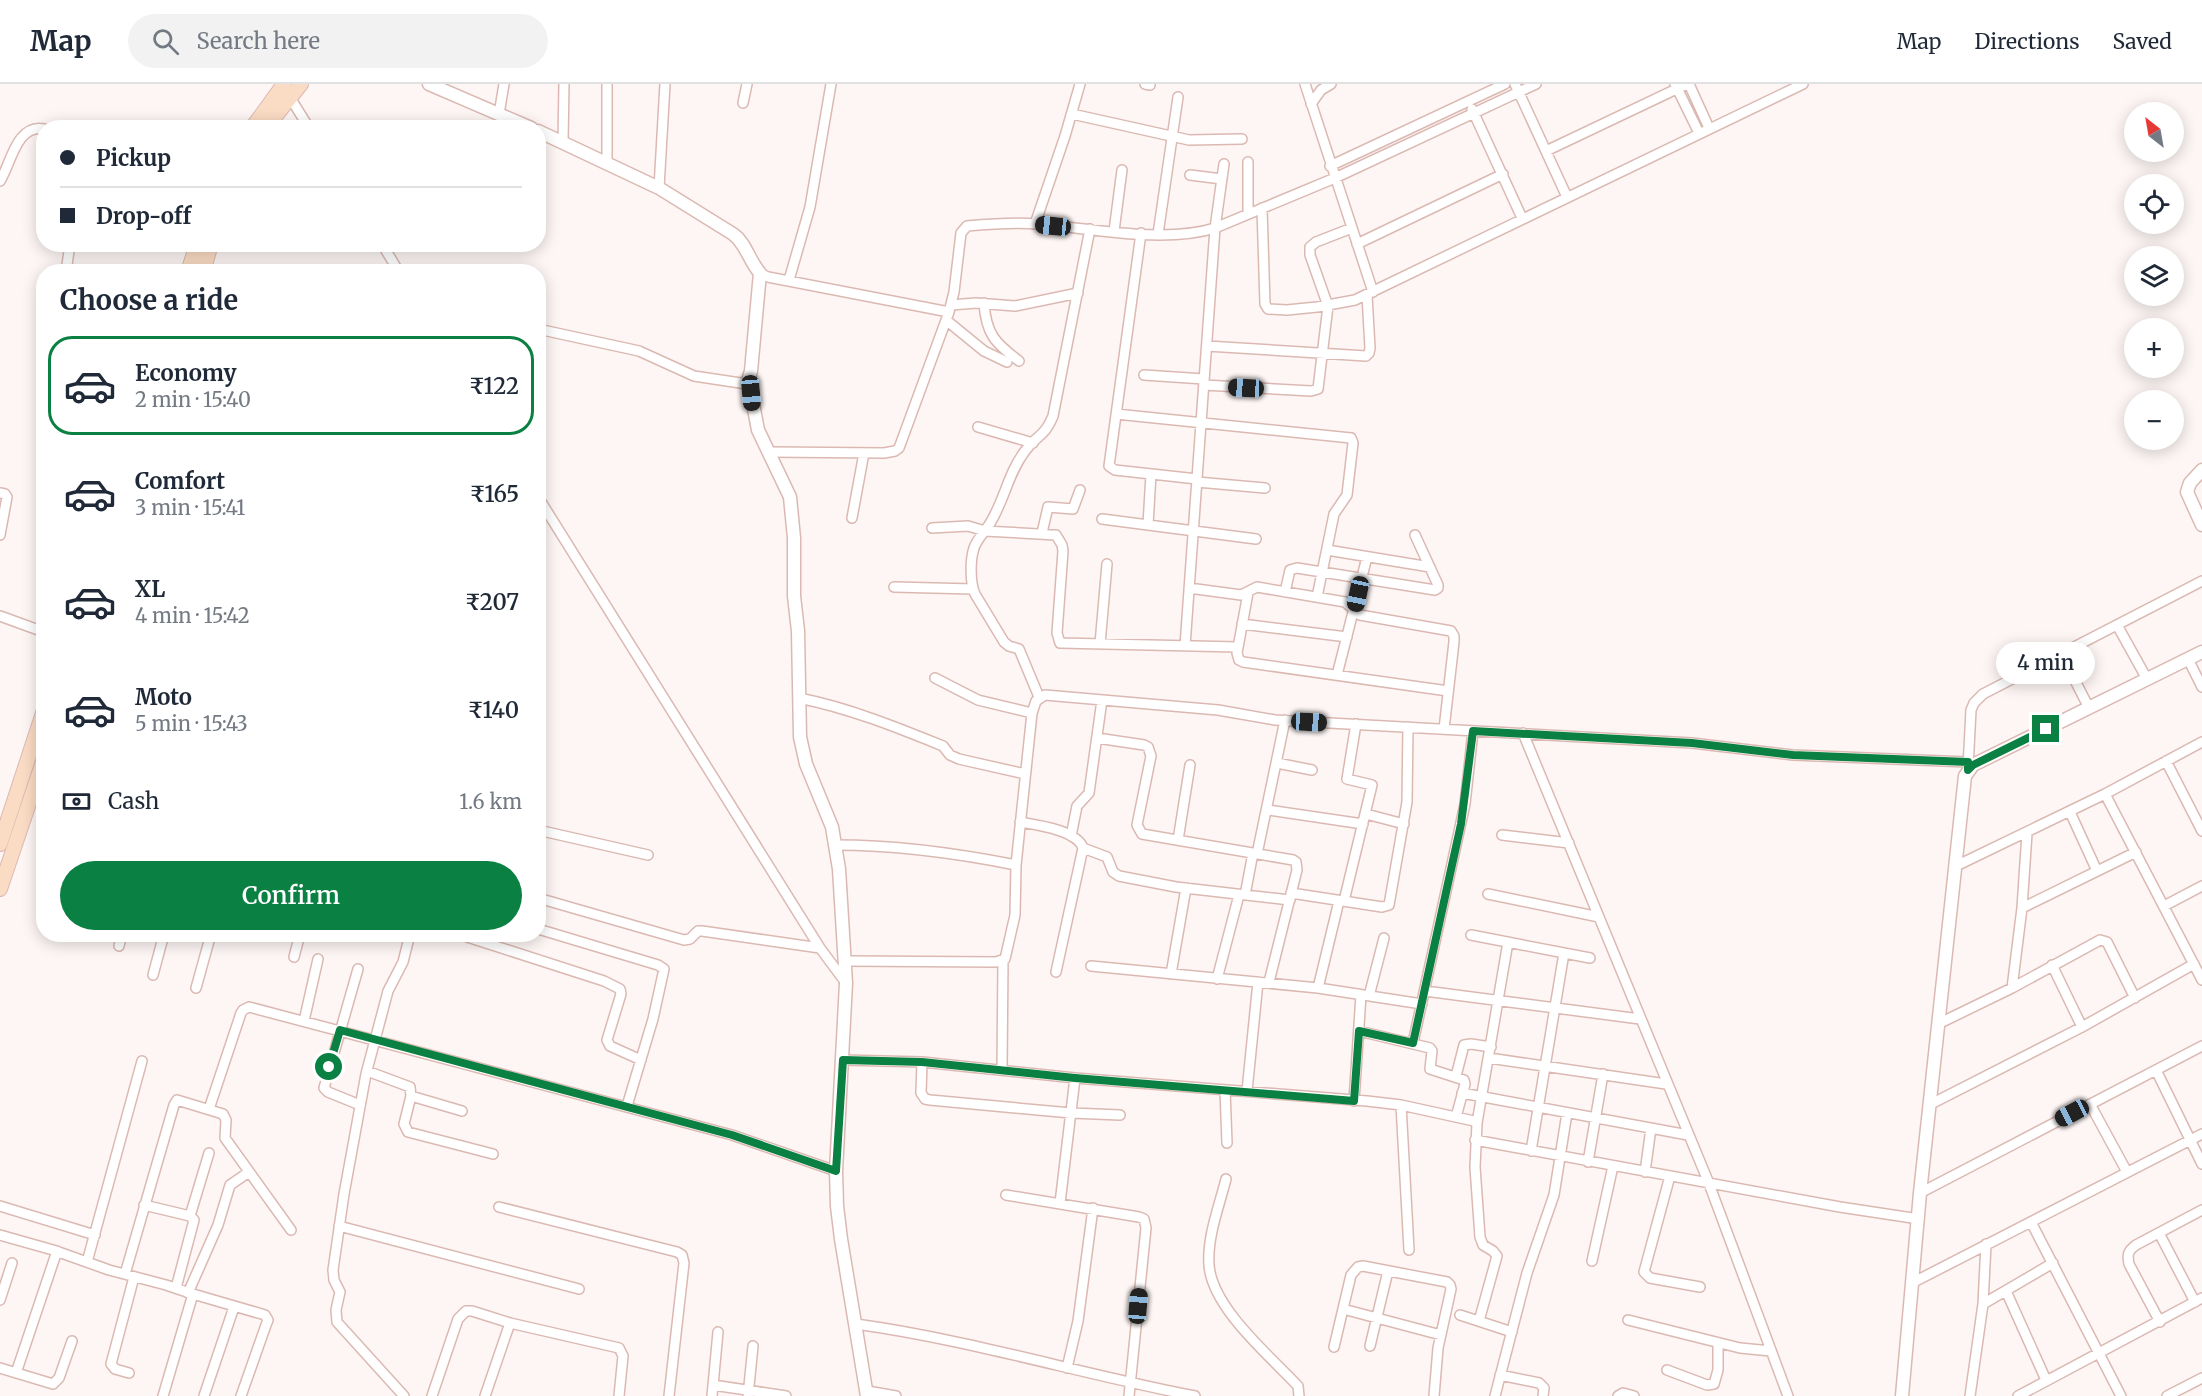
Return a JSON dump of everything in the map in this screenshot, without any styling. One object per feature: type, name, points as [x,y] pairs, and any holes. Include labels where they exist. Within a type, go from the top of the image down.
[{"type":"main road","points":[[258,120],[284,84]]},
{"type":"main road","points":[[273,120],[301,84]]},
{"type":"main road","points":[[0,844],[3,823],[36,732]]},
{"type":"main road","points":[[0,888],[36,801]]},
{"type":"street","points":[[429,84],[513,120]]},
{"type":"street","points":[[499,114],[504,84]]},
{"type":"street","points":[[562,141],[564,84]]},
{"type":"street","points":[[607,84],[607,162]]},
{"type":"street","points":[[659,188],[665,84]]},
{"type":"street","points":[[743,103],[747,84]]},
{"type":"street","points":[[789,280],[810,207],[828,84]]},
{"type":"street","points":[[1035,224],[1080,84]]},
{"type":"street","points":[[1207,346],[1360,357],[1369,353],[1370,293],[1357,244],[1305,84]]},
{"type":"street","points":[[1311,104],[1321,90],[1331,84]]},
{"type":"street","points":[[1330,166],[1505,84]]},
{"type":"street","points":[[770,452],[890,453],[898,448],[948,312],[961,234],[963,228],[967,226],[1035,224],[1141,233],[1195,234],[1215,228],[1335,178],[1474,114],[1516,88],[1536,84]]},
{"type":"street","points":[[1546,151],[1676,86],[1688,84],[1709,128]]},
{"type":"street","points":[[1262,208],[1265,304],[1268,309],[1287,310],[1328,306],[1370,293],[1803,84]]},
{"type":"street","points":[[1676,86],[1699,133]]},
{"type":"street","points":[[1516,88],[1567,197]]},
{"type":"street","points":[[1158,234],[1178,97]]},
{"type":"street","points":[[291,99],[304,120]]},
{"type":"street","points":[[1468,102],[1522,218]]},
{"type":"street","points":[[1072,114],[1198,141],[1242,139]]},
{"type":"street","points":[[0,191],[1,181],[14,150],[28,131],[36,128]]},
{"type":"street","points":[[546,134],[659,188],[738,238],[760,273],[768,277],[948,312],[977,303],[1015,306],[1078,293]]},
{"type":"street","points":[[1248,162],[1248,214]]},
{"type":"street","points":[[1185,646],[1215,228],[1224,164]]},
{"type":"street","points":[[1114,231],[1122,170]]},
{"type":"street","points":[[1357,244],[1503,174]]},
{"type":"street","points":[[1190,175],[1222,179]]},
{"type":"street","points":[[1144,375],[1315,391],[1319,386],[1328,306],[1310,255],[1310,246],[1352,228]]},
{"type":"street","points":[[1040,698],[1019,649],[1004,642],[973,589],[973,549],[985,531],[1023,452],[1045,432],[1056,407],[1090,229]]},
{"type":"street","points":[[1141,233],[1109,466],[1115,470],[1265,488]]},
{"type":"street","points":[[747,384],[751,371],[760,273]]},
{"type":"street","points":[[977,303],[989,332],[1019,361]]},
{"type":"street","points":[[948,312],[984,351],[1007,362]]},
{"type":"street","points":[[546,330],[639,351],[694,376],[747,384],[750,388],[755,424],[786,485],[792,509],[802,752],[832,827],[846,961],[836,1171],[841,1239],[867,1394],[896,1396]]},
{"type":"street","points":[[1116,414],[1351,438],[1353,443],[1347,495],[1334,514],[1317,597]]},
{"type":"street","points":[[978,427],[1033,442]]},
{"type":"street","points":[[852,518],[864,453]]},
{"type":"street","points":[[2201,473],[2190,483],[2187,492],[2202,525]]},
{"type":"street","points":[[1148,525],[1151,474]]},
{"type":"street","points":[[1042,533],[1048,507],[1073,509],[1080,490]]},
{"type":"street","points":[[0,493],[7,497],[0,536]]},
{"type":"street","points":[[546,510],[820,948],[846,983]]},
{"type":"street","points":[[1102,519],[1256,538]]},
{"type":"street","points":[[932,528],[968,526],[985,531],[1056,535],[1062,545],[1058,639],[1060,643],[1238,647]]},
{"type":"street","points":[[1285,592],[1288,574],[1293,568],[1431,591],[1438,588],[1415,535]]},
{"type":"street","points":[[1327,550],[1430,567]]},
{"type":"street","points":[[1337,675],[1367,557]]},
{"type":"street","points":[[1100,644],[1107,564]]},
{"type":"street","points":[[1902,1396],[1920,1193],[1965,776],[1968,766],[1971,710],[1977,698],[2202,581]]},
{"type":"street","points":[[894,587],[973,589]]},
{"type":"street","points":[[1190,588],[1241,596],[1257,587],[1345,602],[1365,616],[1451,631],[1454,642],[1444,729]]},
{"type":"street","points":[[1248,593],[1237,656],[1243,662],[1448,691]]},
{"type":"street","points":[[0,616],[36,629]]},
{"type":"street","points":[[1242,624],[1347,637]]},
{"type":"street","points":[[2117,625],[2147,680]]},
{"type":"street","points":[[1002,1069],[1003,960],[1015,920],[1016,865],[1032,713],[1040,698],[1045,695],[1218,710],[1285,720],[1692,743],[1793,755],[1968,766],[2202,652]]},
{"type":"street","points":[[2061,653],[2089,708]]},
{"type":"street","points":[[2188,659],[2202,687]]},
{"type":"street","points":[[935,678],[978,700],[1032,713]]},
{"type":"street","points":[[799,698],[845,709],[885,723],[943,746],[950,755],[959,759],[1025,774]]},
{"type":"street","points":[[1071,836],[1077,806],[1089,793],[1102,700]]},
{"type":"street","points":[[1217,979],[1268,810],[1285,720]]},
{"type":"street","points":[[1318,988],[1372,785],[1347,779],[1356,724]]},
{"type":"street","points":[[1083,848],[1107,857],[1116,875],[1186,888],[1242,895],[1341,901],[1382,908],[1389,905],[1404,824],[1408,786],[1408,727]]},
{"type":"street","points":[[1413,1043],[1465,804],[1473,731]]},
{"type":"street","points":[[1523,733],[1708,1181],[1788,1396]]},
{"type":"street","points":[[1097,738],[1148,747],[1150,756],[1138,828],[1145,835],[1296,862],[1297,870],[1269,982]]},
{"type":"street","points":[[1956,866],[2070,812],[2202,742]]},
{"type":"street","points":[[2166,761],[2198,813],[2202,831]]},
{"type":"street","points":[[1277,763],[1312,770]]},
{"type":"street","points":[[1178,840],[1190,765]]},
{"type":"street","points":[[2105,794],[2202,980]]},
{"type":"street","points":[[1268,810],[1363,824]]},
{"type":"street","points":[[2070,812],[2097,871]]},
{"type":"street","points":[[1365,814],[1404,824]]},
{"type":"street","points":[[1020,822],[1049,828],[1071,836],[1080,841],[1083,848],[1056,972]]},
{"type":"street","points":[[546,832],[648,855]]},
{"type":"street","points":[[2012,988],[2022,909],[2027,833]]},
{"type":"street","points":[[1502,835],[1569,843]]},
{"type":"street","points":[[835,845],[910,848],[962,854],[1016,865]]},
{"type":"street","points":[[2022,909],[2136,852]]},
{"type":"street","points":[[2164,906],[2202,886]]},
{"type":"street","points":[[1172,974],[1186,888]]},
{"type":"street","points":[[1488,894],[1599,917]]},
{"type":"street","points":[[546,899],[684,940],[702,931],[820,948]]},
{"type":"street","points":[[546,931],[663,967],[664,973],[627,1106]]},
{"type":"street","points":[[1471,935],[1590,958]]},
{"type":"street","points":[[1354,1101],[1359,1031],[1365,995],[1384,938]]},
{"type":"street","points":[[1940,1023],[2012,988],[2096,941],[2103,940],[2107,942],[2135,998]]},
{"type":"street","points":[[119,946],[120,942]]},
{"type":"street","points":[[153,975],[162,942]]},
{"type":"street","points":[[196,988],[209,942]]},
{"type":"street","points":[[294,957],[298,942]]},
{"type":"street","points":[[404,1396],[342,1329],[335,1317],[340,1292],[334,1280],[333,1270],[367,1071],[388,991],[403,962],[408,942]]},
{"type":"street","points":[[483,942],[603,981],[620,989],[621,994],[607,1040],[610,1046],[641,1060]]},
{"type":"street","points":[[1479,1321],[1497,1256],[1481,1241],[1475,1140],[1508,942]]},
{"type":"street","points":[[1531,1151],[1564,952]]},
{"type":"street","points":[[304,1021],[318,959]]},
{"type":"street","points":[[846,961],[996,962],[1003,960]]},
{"type":"street","points":[[1931,1104],[2082,1027],[2194,964]]},
{"type":"street","points":[[2052,965],[2082,1027]]},
{"type":"street","points":[[1091,966],[1269,982],[1422,1004]]},
{"type":"street","points":[[358,969],[324,1088],[328,1092],[360,1105]]},
{"type":"street","points":[[1247,1091],[1258,982]]},
{"type":"street","points":[[1425,991],[1640,1019]]},
{"type":"street","points":[[208,1109],[243,1010],[249,1007],[732,1135],[836,1171]]},
{"type":"street","points":[[1359,1031],[1425,1046],[1432,1051],[1430,1069],[1464,1080],[1456,1117]]},
{"type":"street","points":[[1456,1076],[1464,1045],[1491,1047]]},
{"type":"street","points":[[1920,1193],[2202,1046]]},
{"type":"street","points":[[1489,1058],[1666,1084]]},
{"type":"street","points":[[843,1060],[922,1062],[1075,1078],[1401,1105],[1477,1123]]},
{"type":"street","points":[[87,1262],[142,1061]]},
{"type":"street","points":[[922,1062],[921,1093],[924,1099],[1071,1113],[1120,1115]]},
{"type":"street","points":[[2156,1070],[2202,1164]]},
{"type":"street","points":[[367,1071],[407,1085],[411,1090],[404,1124],[408,1132],[493,1154]]},
{"type":"street","points":[[1588,1162],[1603,1074]]},
{"type":"street","points":[[1060,1203],[1075,1078]]},
{"type":"street","points":[[1224,1090],[1227,1143]]},
{"type":"street","points":[[1462,1094],[1688,1135]]},
{"type":"street","points":[[411,1096],[462,1111]]},
{"type":"street","points":[[129,1373],[115,1369],[111,1364],[144,1205],[176,1102],[182,1101],[223,1114],[225,1117],[224,1136],[291,1230]]},
{"type":"street","points":[[2090,1104],[2127,1172]]},
{"type":"street","points":[[1401,1105],[1409,1250]]},
{"type":"street","points":[[1495,1396],[1531,1261],[1552,1202],[1562,1157],[1568,1113]]},
{"type":"street","points":[[1645,1172],[1651,1128]]},
{"type":"street","points":[[1912,1283],[2202,1134]]},
{"type":"street","points":[[1475,1140],[1588,1162],[1919,1219]]},
{"type":"street","points":[[190,1216],[209,1153]]},
{"type":"street","points":[[1592,1260],[1613,1166]]},
{"type":"street","points":[[163,1396],[190,1293],[218,1225],[230,1185],[249,1172]]},
{"type":"street","points":[[1670,1176],[1644,1272],[1650,1278],[1701,1287]]},
{"type":"street","points":[[1226,1179],[1211,1237],[1209,1265],[1215,1287],[1250,1337],[1298,1386],[1299,1396]]},
{"type":"street","points":[[1006,1195],[1139,1216],[1144,1220],[1129,1396]]},
{"type":"street","points":[[144,1205],[190,1216],[195,1220],[176,1288]]},
{"type":"street","points":[[0,1206],[95,1234]]},
{"type":"street","points":[[499,1207],[682,1255],[684,1263],[669,1396]]},
{"type":"street","points":[[1067,1368],[1078,1322],[1093,1208]]},
{"type":"street","points":[[2160,1322],[2127,1256],[2136,1245],[2202,1210]]},
{"type":"street","points":[[2031,1222],[2121,1396]]},
{"type":"street","points":[[339,1226],[579,1289]]},
{"type":"street","points":[[2018,1396],[2199,1300],[2159,1233]]},
{"type":"street","points":[[0,1235],[265,1315],[268,1320],[241,1396]]},
{"type":"street","points":[[1970,1396],[1983,1304],[1986,1244]]},
{"type":"street","points":[[16,1373],[57,1251]]},
{"type":"street","points":[[0,1300],[12,1263]]},
{"type":"street","points":[[1983,1304],[2053,1263]]},
{"type":"street","points":[[1334,1347],[1354,1269],[1363,1266],[1446,1282],[1451,1289],[1441,1335],[1434,1396]]},
{"type":"street","points":[[1370,1346],[1388,1270]]},
{"type":"street","points":[[2006,1291],[2046,1380]]},
{"type":"street","points":[[204,1396],[234,1307]]},
{"type":"street","points":[[1343,1309],[1441,1335]]},
{"type":"street","points":[[432,1396],[461,1314],[472,1311],[510,1323],[619,1348],[623,1356],[619,1396]]},
{"type":"street","points":[[1460,1315],[1512,1332]]},
{"type":"street","points":[[1628,1320],[1749,1350],[1771,1351]]},
{"type":"street","points":[[485,1396],[510,1323]]},
{"type":"street","points":[[856,1324],[931,1336],[1131,1384],[1195,1396]]},
{"type":"street","points":[[712,1396],[718,1332]]},
{"type":"street","points":[[0,1368],[49,1384],[56,1382],[72,1341]]},
{"type":"street","points":[[1666,1370],[1707,1385],[1714,1384],[1718,1370],[1718,1343]]},
{"type":"street","points":[[748,1393],[753,1346]]},
{"type":"street","points":[[1500,1375],[1539,1383],[1544,1388],[1543,1396]]},
{"type":"street","points":[[2167,1396],[2202,1378]]},
{"type":"street","points":[[713,1385],[748,1393],[786,1396]]},
{"type":"street","points":[[1618,1396],[1623,1393],[1635,1396]]},
{"type":"route","points":[[329,1067],[340,1030],[732,1135],[836,1171],[843,1060],[922,1062],[1075,1078],[1354,1101],[1359,1031],[1413,1043],[1465,804],[1473,731],[1708,744],[1793,755],[1968,762],[1968,770],[1973,765],[2046,729]]}]
